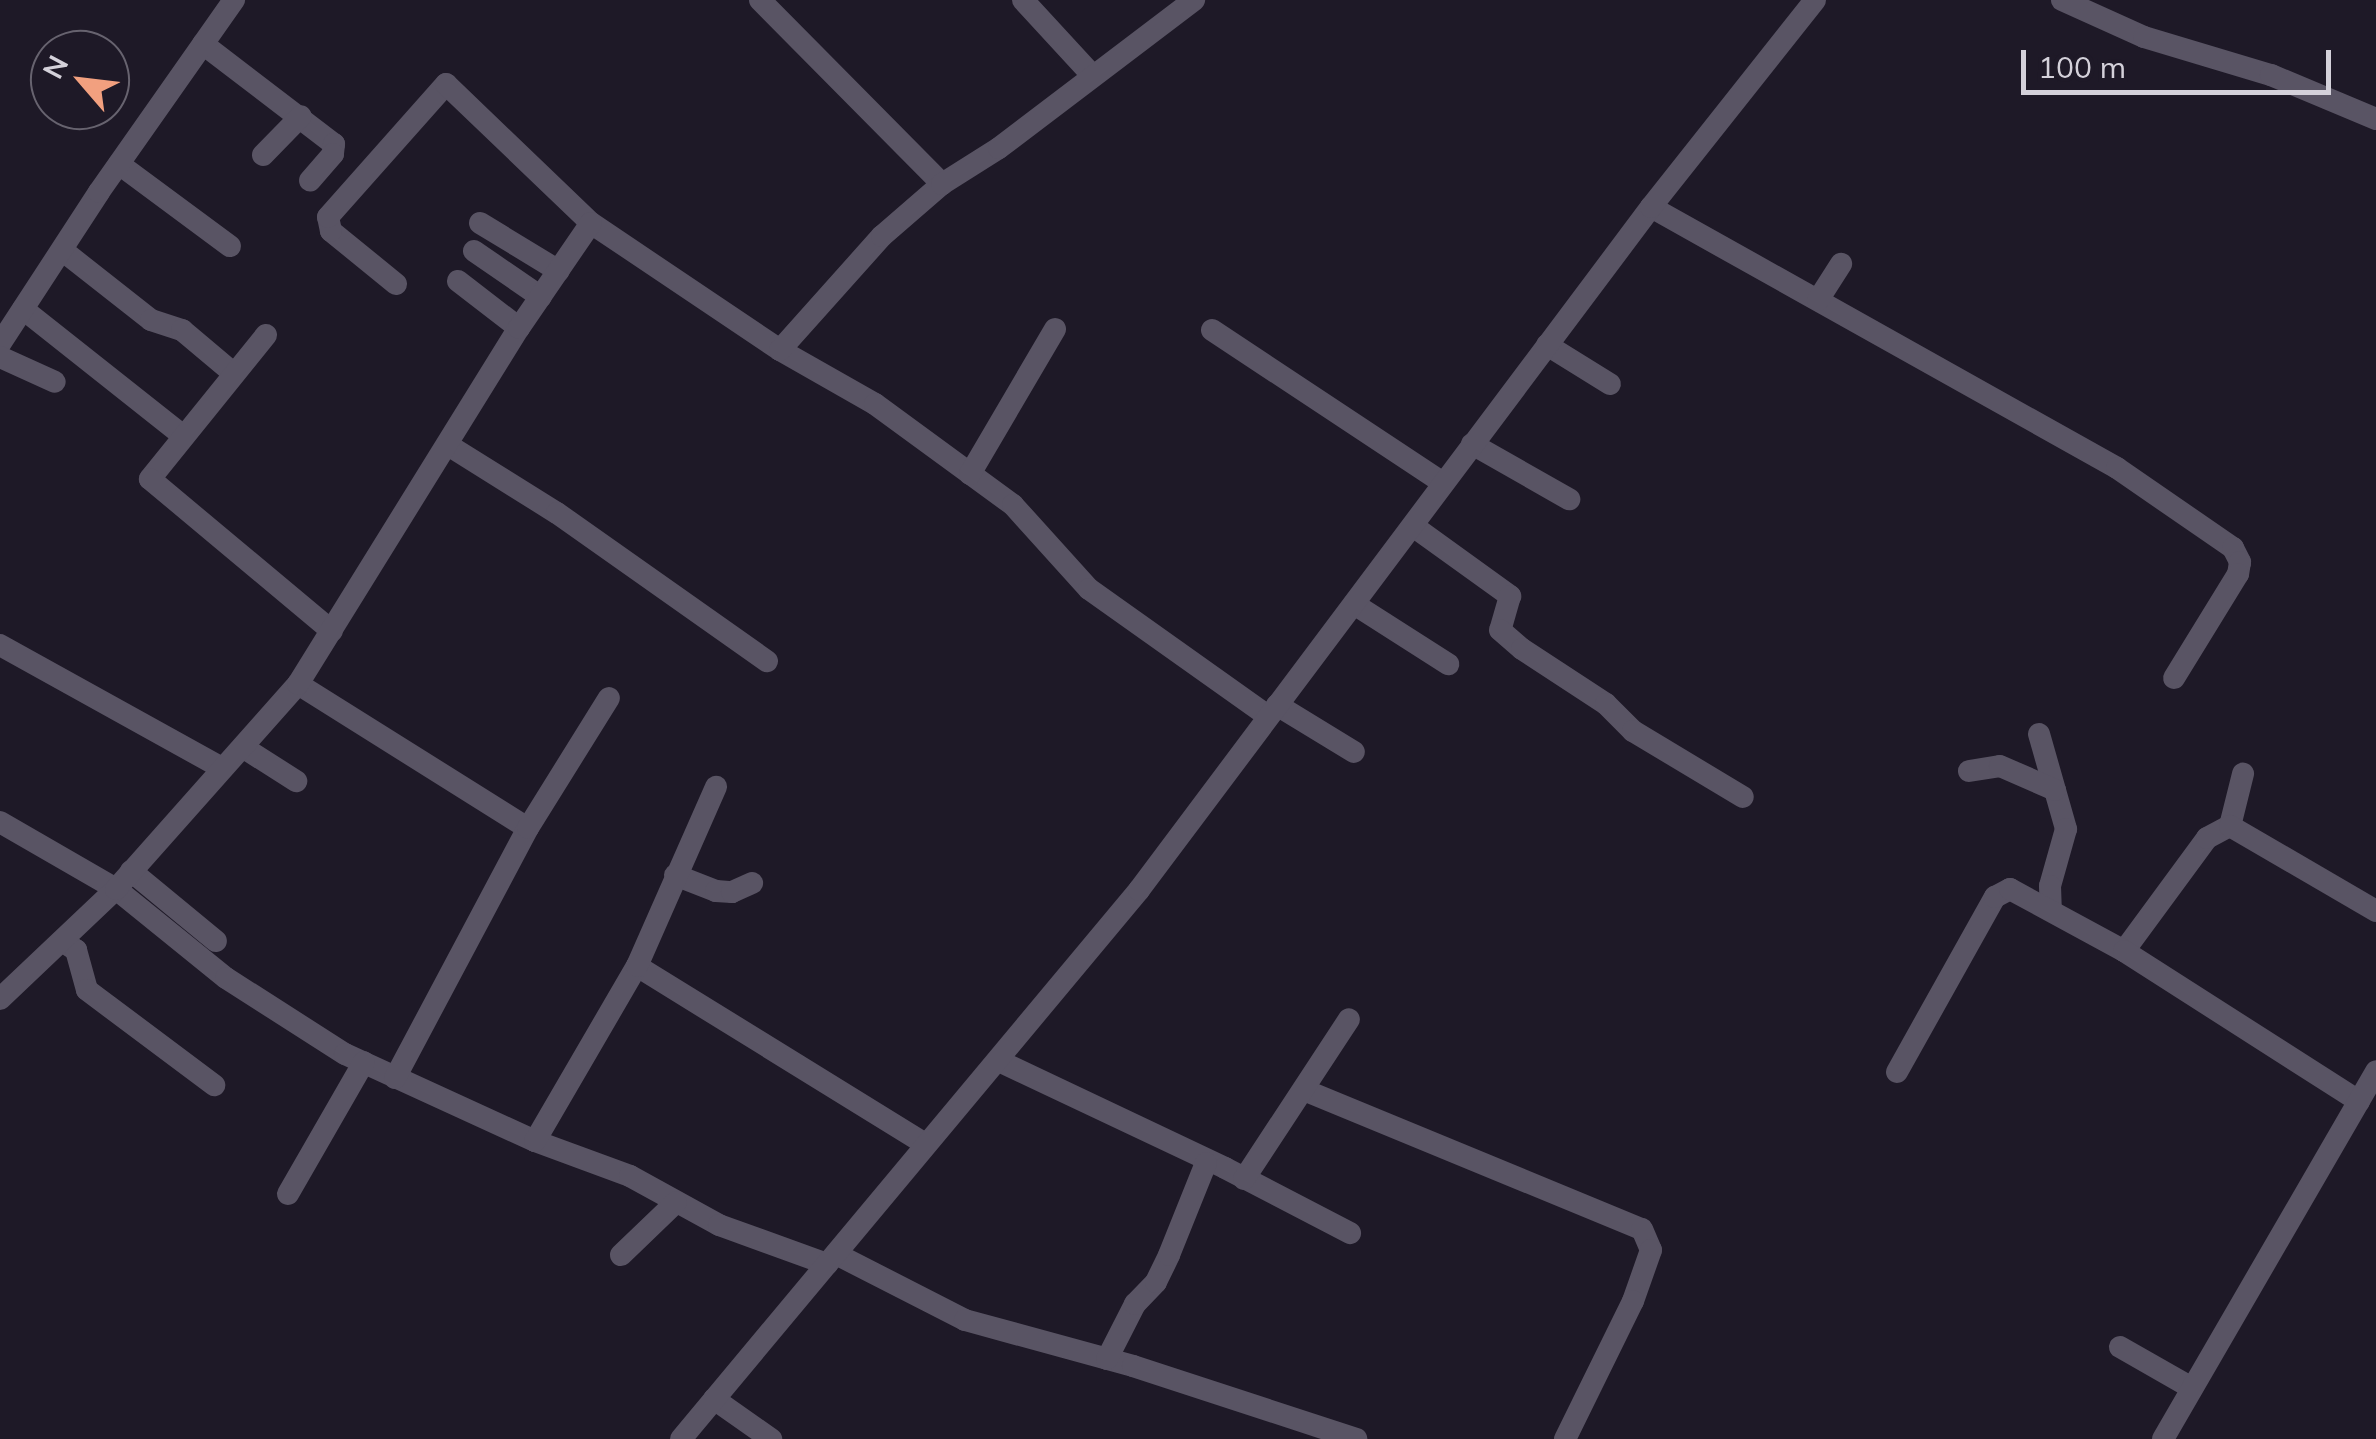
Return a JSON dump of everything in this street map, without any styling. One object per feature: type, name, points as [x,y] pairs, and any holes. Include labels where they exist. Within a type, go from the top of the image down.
[{"type":"street","points":[[0,344],[234,0]]},
{"type":"street","points":[[760,0],[942,184]]},
{"type":"street","points":[[1023,0],[1093,76]]},
{"type":"street","points":[[780,350],[882,236],[942,184],[999,148],[1194,0]]},
{"type":"street","points":[[681,1439],[924,1144],[999,1062],[1138,890],[1651,207],[1814,0]]},
{"type":"street","points":[[2062,0],[2144,37],[2271,75],[2376,118]]},
{"type":"street","points":[[203,44],[334,144],[334,154],[310,180]]},
{"type":"street","points":[[396,284],[331,231],[328,217],[446,84],[591,223],[780,350],[875,404],[1013,505],[1089,588],[1273,711],[1354,752]]},
{"type":"street","points":[[262,155],[300,116]]},
{"type":"street","points":[[119,164],[230,246]]},
{"type":"street","points":[[1651,207],[2117,468],[2233,548],[2240,562],[2238,574],[2174,678]]},
{"type":"street","points":[[480,223],[559,271]]},
{"type":"street","points":[[0,999],[116,890],[298,684],[519,328],[591,223]]},
{"type":"street","points":[[62,250],[151,320],[182,330],[233,374]]},
{"type":"street","points":[[474,251],[541,298]]},
{"type":"street","points":[[1818,300],[1841,264]]},
{"type":"street","points":[[458,281],[519,328]]},
{"type":"street","points":[[23,309],[183,436]]},
{"type":"street","points":[[970,474],[1056,329]]},
{"type":"street","points":[[1212,330],[1443,483]]},
{"type":"street","points":[[266,335],[154,469],[152,483],[332,630]]},
{"type":"street","points":[[1547,345],[1610,384]]},
{"type":"street","points":[[0,357],[55,382]]},
{"type":"street","points":[[1472,444],[1569,499]]},
{"type":"street","points":[[448,445],[558,513],[768,661]]},
{"type":"street","points":[[1413,526],[1510,596],[1500,618],[1500,630],[1509,638],[1606,704],[1634,730],[1743,797]]},
{"type":"street","points":[[1354,604],[1448,664]]},
{"type":"street","points":[[0,645],[222,768]]},
{"type":"street","points":[[298,684],[528,828]]},
{"type":"street","points":[[396,1078],[528,828],[610,698]]},
{"type":"street","points":[[2039,734],[2066,829],[2050,886],[2051,910]]},
{"type":"street","points":[[244,748],[296,781]]},
{"type":"street","points":[[1970,771],[2000,766],[2055,790]]},
{"type":"street","points":[[2124,951],[2208,838],[2230,826],[2243,774]]},
{"type":"street","points":[[535,1141],[637,966],[716,787]]},
{"type":"street","points":[[0,822],[116,890],[226,978],[364,1062],[535,1141],[630,1176],[719,1225],[832,1259],[965,1320],[1107,1359],[1356,1439]]},
{"type":"street","points":[[2230,826],[2376,910]]},
{"type":"street","points":[[131,870],[216,941]]},
{"type":"street","points":[[675,875],[716,891],[732,892],[752,883]]},
{"type":"street","points":[[1897,1072],[1995,897],[2010,889],[2124,951],[2359,1101]]},
{"type":"street","points":[[62,941],[76,950],[86,990],[214,1084]]},
{"type":"street","points":[[637,966],[924,1144]]},
{"type":"street","points":[[1244,1179],[1350,1019]]},
{"type":"street","points":[[288,1194],[364,1062]]},
{"type":"street","points":[[999,1062],[1350,1233]]},
{"type":"street","points":[[2163,1439],[2376,1071]]},
{"type":"street","points":[[1304,1090],[1642,1229],[1651,1250],[1633,1301],[1565,1439]]},
{"type":"street","points":[[1107,1359],[1135,1304],[1156,1282],[1206,1163]]},
{"type":"street","points":[[622,1255],[676,1202]]},
{"type":"street","points":[[2120,1348],[2192,1388]]},
{"type":"street","points":[[714,1400],[771,1439]]}]
